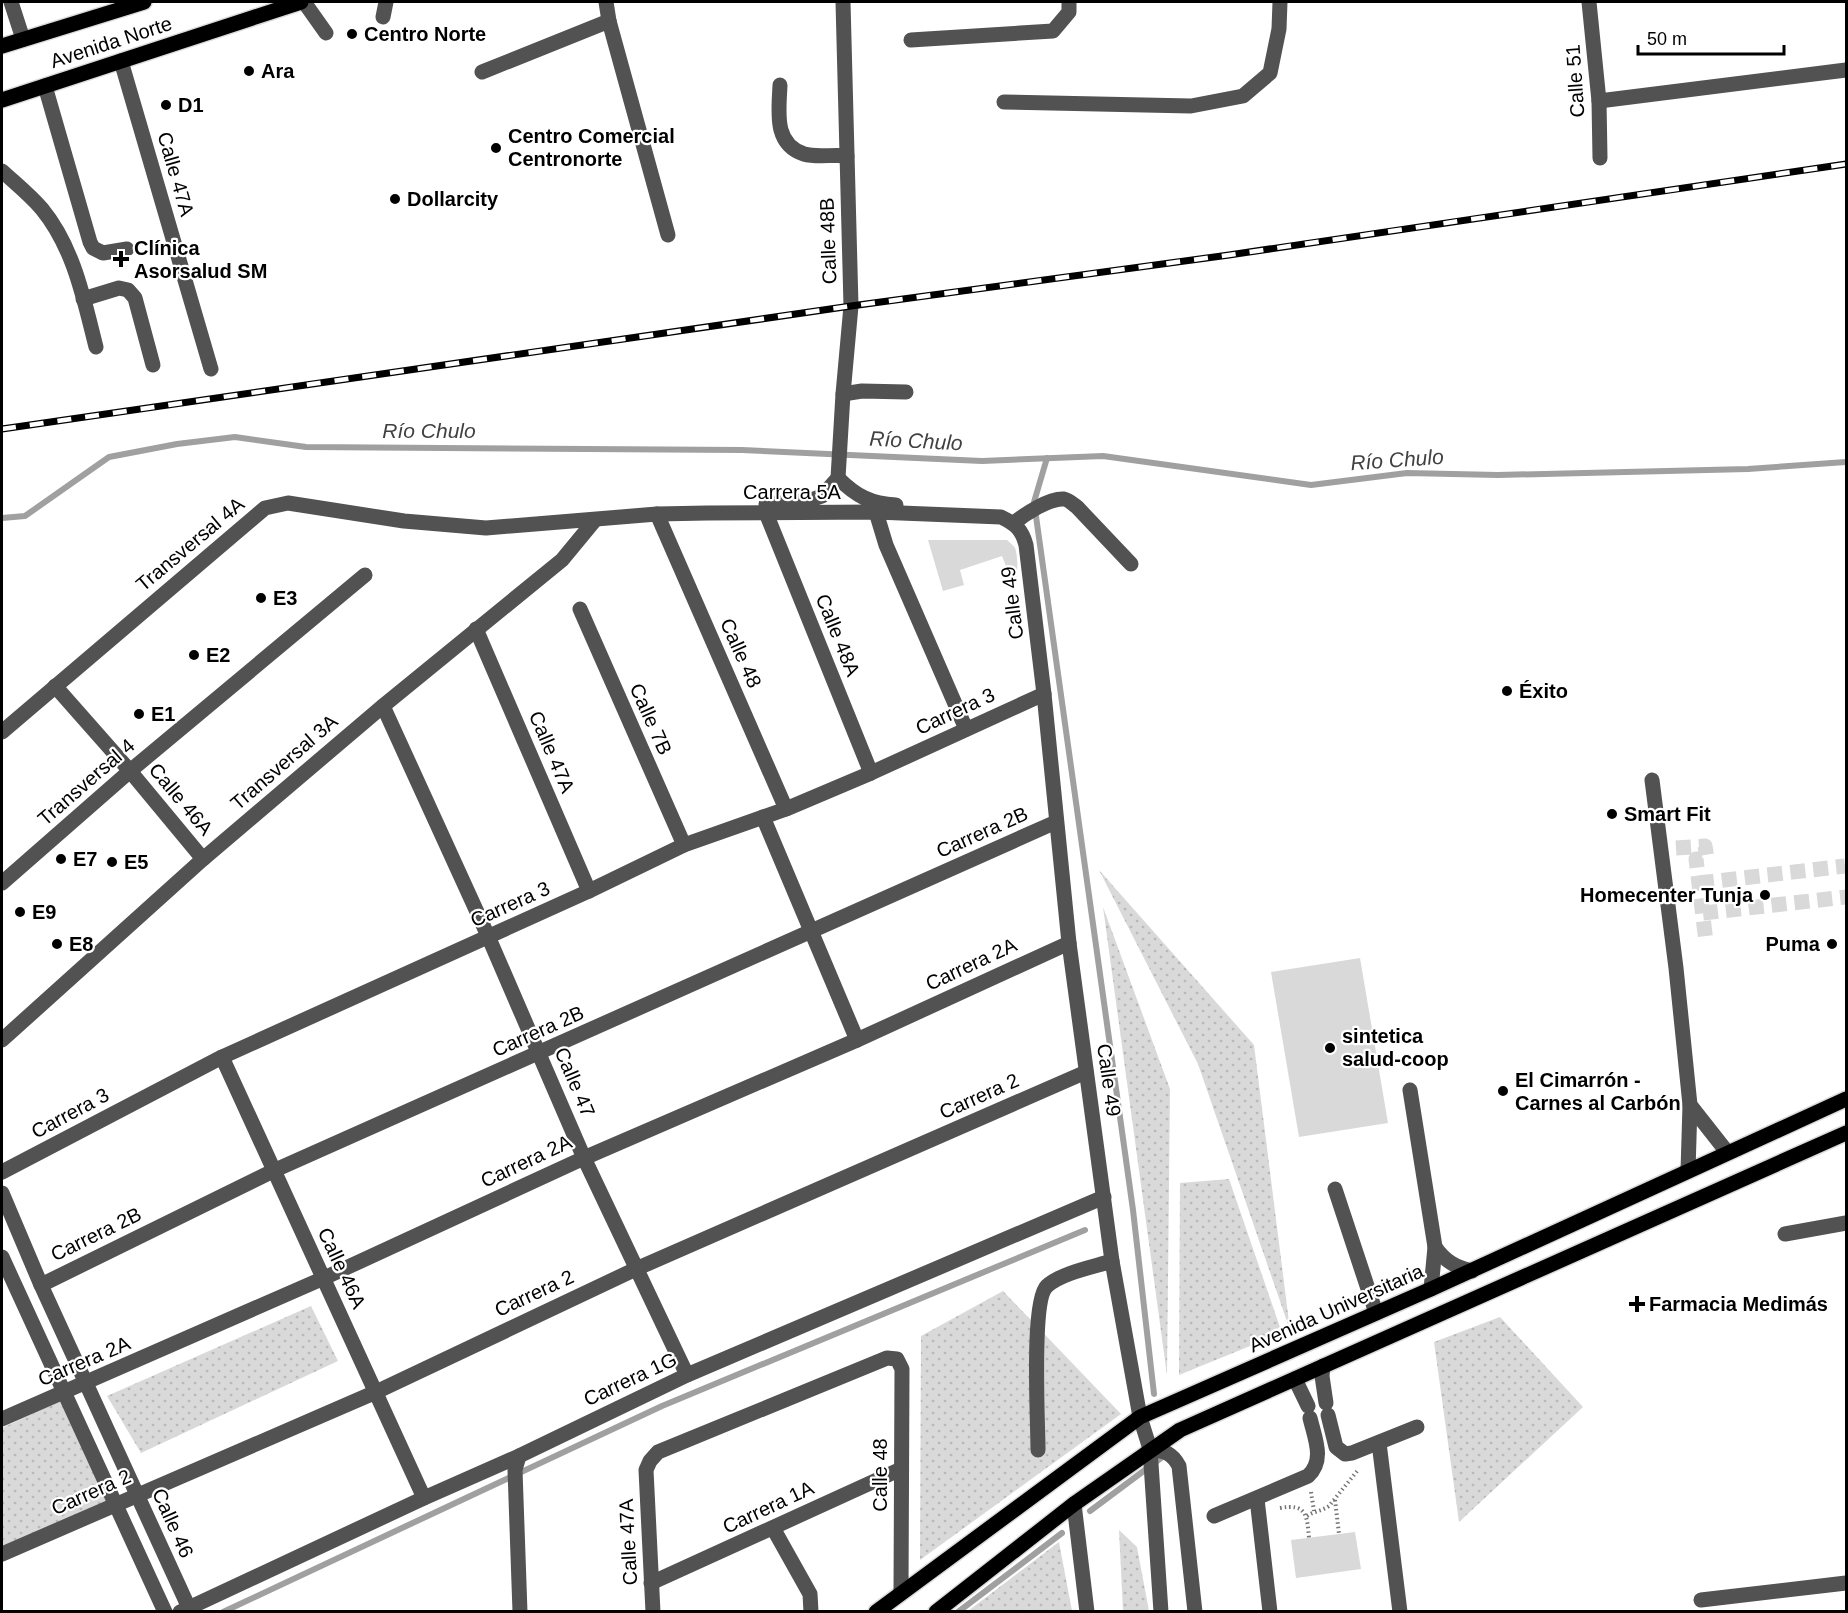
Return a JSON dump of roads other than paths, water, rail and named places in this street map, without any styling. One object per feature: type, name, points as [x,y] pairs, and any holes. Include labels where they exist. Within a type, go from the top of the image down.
[{"type":"main road","name":"Avenida Norte","points":[[2,46],[144,2]]},
{"type":"main road","name":"Avenida Norte","points":[[2,100],[302,2]]},
{"type":"main road","name":"Avenida Universitaria","points":[[876,1611],[1140,1417],[1472,1271],[1846,1099]]},
{"type":"main road","points":[[936,1611],[1074,1504],[1180,1430],[1846,1133]]},
{"type":"street","points":[[11,2],[23,39]]},
{"type":"street","points":[[302,2],[326,33]]},
{"type":"street","points":[[606,2],[609,21],[668,235]]},
{"type":"street","name":"Calle 48B","points":[[838,478],[841,412],[851,306],[843,2]]},
{"type":"street","points":[[911,40],[1053,31],[1069,12],[1069,2]]},
{"type":"street","points":[[1004,102],[1191,106],[1243,96],[1270,73],[1279,29],[1280,2]]},
{"type":"street","name":"Calle 51","points":[[1589,2],[1599,101],[1600,158]]},
{"type":"street","points":[[482,72],[609,21]]},
{"type":"street","name":"Calle 47A","points":[[121,61],[211,369]]},
{"type":"street","points":[[1599,101],[1846,70]]},
{"type":"street","points":[[780,85],[779,131],[789,146],[805,154],[847,156]]},
{"type":"street","points":[[45,86],[93,248],[103,253],[127,249]]},
{"type":"street","points":[[2,171],[41,209],[54,227],[76,270],[96,347]]},
{"type":"street","points":[[83,299],[119,288],[128,291],[135,298],[153,365]]},
{"type":"street","points":[[843,394],[862,391],[906,392]]},
{"type":"street","points":[[707,513],[758,505],[808,501],[822,496],[838,478],[853,493],[888,505],[963,508],[984,511],[999,517]]},
{"type":"street","points":[[1019,528],[1029,510],[1058,500],[1069,501],[1131,564]]},
{"type":"street","name":"Transversal 4A","points":[[2,732],[265,508],[288,503],[404,521],[486,528],[555,524]]},
{"type":"street","points":[[876,512],[886,546],[966,729]]},
{"type":"street","name":"Carrera 5A","points":[[555,524],[657,514],[876,512],[999,517],[1019,528]]},
{"type":"street","name":"Calle 48A","points":[[766,513],[871,773]]},
{"type":"street","name":"Calle 48","points":[[657,514],[786,809]]},
{"type":"street","name":"Transversal 3A","points":[[2,1040],[203,859],[382,705],[562,560],[595,520]]},
{"type":"street","name":"Calle 49","points":[[1019,528],[1026,545],[1044,694],[1069,942],[1112,1262],[1140,1417],[1150,1449],[1161,1611]]},
{"type":"street","name":"Transversal 4","points":[[2,884],[130,771],[365,575]]},
{"type":"street","name":"Calle 7B","points":[[580,609],[684,845]]},
{"type":"street","name":"Calle 47A","points":[[476,629],[589,891]]},
{"type":"street","name":"Calle 46A","points":[[55,686],[203,859]]},
{"type":"street","name":"Carrera 3","points":[[2,1172],[222,1057],[589,891],[684,845],[786,809],[1044,694]]},
{"type":"street","name":"Calle 47","points":[[382,705],[488,936],[585,1158],[687,1375]]},
{"type":"street","points":[[1652,780],[1669,848],[1676,968],[1690,1105],[1688,1171]]},
{"type":"street","points":[[763,817],[857,1040]]},
{"type":"street","name":"Carrera 2B","points":[[41,1284],[273,1171],[1056,822]]},
{"type":"street","name":"Carrera 2A","points":[[2,1419],[324,1278],[585,1158],[857,1040],[1069,942]]},
{"type":"street","name":"Calle 46A","points":[[222,1057],[424,1498]]},
{"type":"street","name":"Carrera 2","points":[[2,1554],[375,1392],[638,1268],[1086,1072]]},
{"type":"street","points":[[1410,1090],[1435,1247],[1431,1289]]},
{"type":"street","points":[[1690,1105],[1727,1152]]},
{"type":"street","points":[[1335,1190],[1376,1313]]},
{"type":"street","name":"Calle 46","points":[[2,1193],[137,1494],[184,1610]]},
{"type":"street","name":"Carrera 1G","points":[[184,1610],[424,1498],[517,1463],[687,1375],[1104,1197]]},
{"type":"street","points":[[1785,1234],[1846,1223]]},
{"type":"street","points":[[1435,1247],[1444,1259],[1456,1267],[1472,1271]]},
{"type":"street","points":[[2,1257],[165,1611]]},
{"type":"street","points":[[1038,1450],[1038,1320],[1042,1292],[1058,1279],[1112,1262]]},
{"type":"street","name":"Calle 48","points":[[646,1470],[658,1452],[887,1358],[897,1359],[902,1369],[901,1593]]},
{"type":"street","points":[[1323,1366],[1322,1376],[1334,1443],[1341,1452],[1349,1454],[1417,1427]]},
{"type":"street","points":[[1214,1516],[1257,1506],[1308,1476],[1314,1470],[1318,1457],[1309,1412],[1295,1379]]},
{"type":"street","points":[[1379,1443],[1400,1611]]},
{"type":"street","points":[[1150,1449],[1167,1452],[1174,1457],[1179,1466],[1196,1611]]},
{"type":"street","points":[[517,1463],[520,1611]]},
{"type":"street","name":"Carrera 1A","points":[[651,1583],[901,1469]]},
{"type":"street","name":"Calle 47A","points":[[646,1470],[653,1611]]},
{"type":"street","points":[[1074,1504],[1087,1611]]},
{"type":"street","points":[[1257,1506],[1270,1611]]},
{"type":"street","points":[[773,1528],[810,1594],[811,1611]]},
{"type":"street","points":[[1701,1600],[1846,1583]]},
{"type":"waterway","name":"Río Chulo","points":[[2,518],[25,516],[109,457],[177,444],[235,437],[306,447],[742,450],[982,461],[1103,456],[1311,485],[1407,473],[1498,475],[1748,469],[1846,462]]},
{"type":"waterway","points":[[1047,458],[1034,502],[1133,1210],[1154,1394]]},
{"type":"waterway","points":[[223,1612],[662,1406],[1085,1230]]},
{"type":"waterway","points":[[1090,1511],[1161,1458]]},
{"type":"waterway","points":[[958,1612],[1062,1533]]},
{"type":"tunnel","points":[[1676,848],[1705,846],[1707,858],[1696,859],[1706,942]]},
{"type":"tunnel","points":[[1699,883],[1845,866]]},
{"type":"tunnel","points":[[1703,913],[1846,897]]},
{"type":"railway","points":[[2,429],[851,306],[1229,255],[1846,164]]},
{"type":"place","name":"Centro Norte","points":[[352,34]]},
{"type":"place","name":"Ara","points":[[249,71]]},
{"type":"place","name":"D1","points":[[166,105]]},
{"type":"place","name":"Centro Comercial Centronorte","points":[[496,148]]},
{"type":"place","name":"Dollarcity","points":[[395,199]]},
{"type":"place","name":"Clínica Asorsalud SM","points":[[121,259]]},
{"type":"place","name":"E3","points":[[261,598]]},
{"type":"place","name":"E2","points":[[194,655]]},
{"type":"place","name":"Éxito","points":[[1507,691]]},
{"type":"place","name":"E1","points":[[139,714]]},
{"type":"place","name":"Smart Fit","points":[[1612,814]]},
{"type":"place","name":"E7","points":[[61,859]]},
{"type":"place","name":"E5","points":[[112,862]]},
{"type":"place","name":"Homecenter Tunja","points":[[1765,895]]},
{"type":"place","name":"E9","points":[[20,912]]},
{"type":"place","name":"E8","points":[[57,944]]},
{"type":"place","name":"Puma","points":[[1832,944]]},
{"type":"place","name":"sintetica salud-coop","points":[[1330,1048]]},
{"type":"place","name":"El Cimarrón - Carnes al Carbón","points":[[1503,1091]]},
{"type":"place","name":"Farmacia Medimás","points":[[1637,1304]]}]
